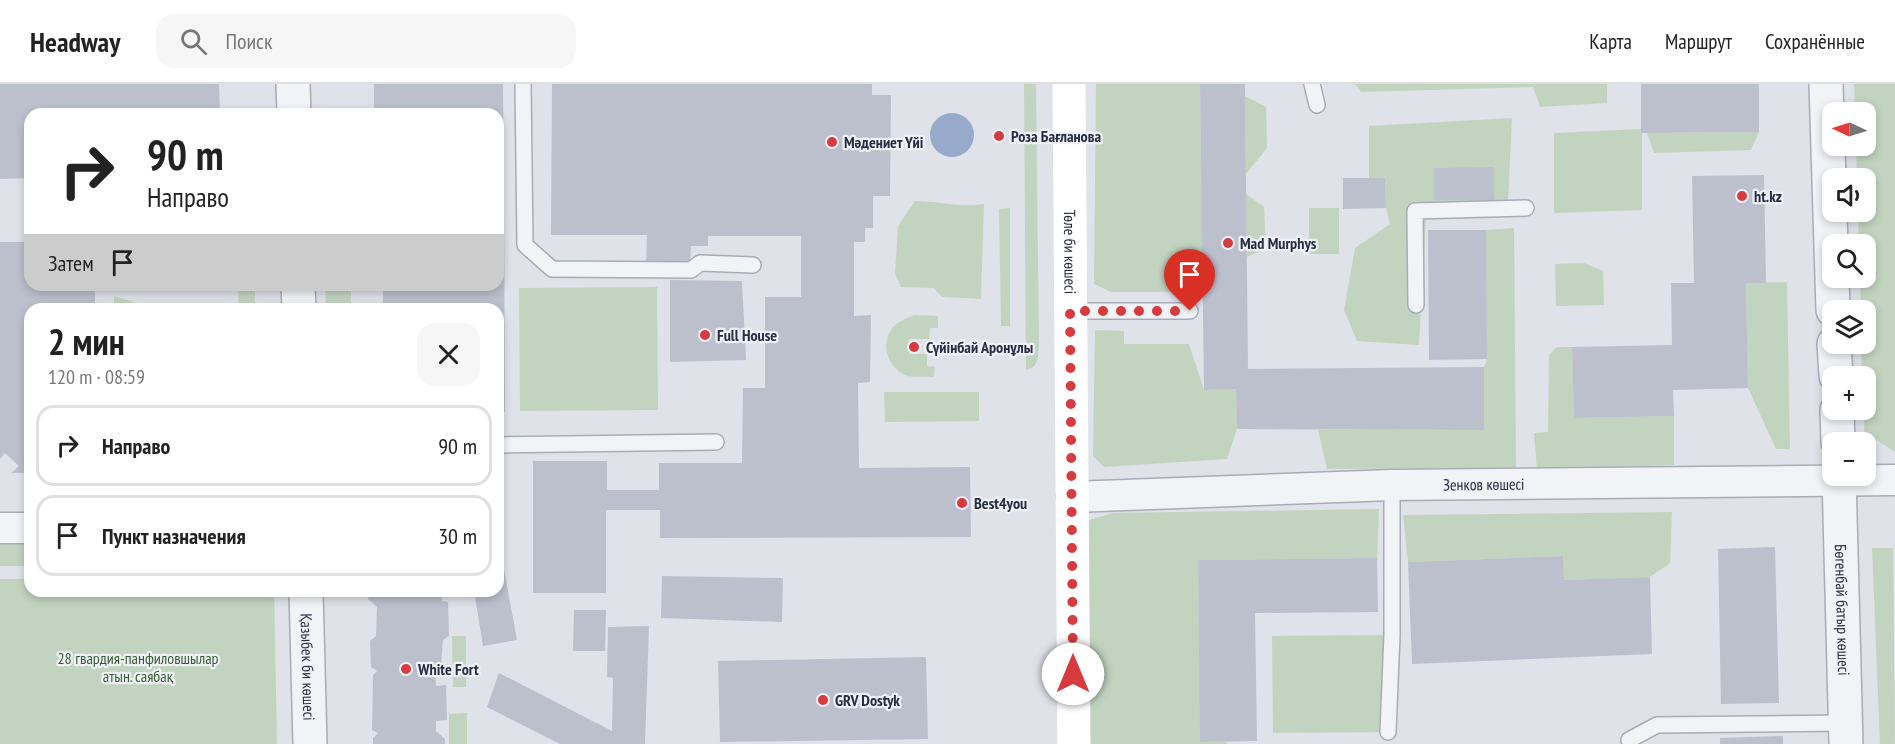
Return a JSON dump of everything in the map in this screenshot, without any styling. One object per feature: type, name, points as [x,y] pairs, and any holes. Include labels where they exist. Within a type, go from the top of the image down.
[{"type":"main road","name":"Төле би көшесі","points":[[1069,84],[1074,744]]},
{"type":"street","points":[[293,84],[294,108]]},
{"type":"street","points":[[1826,84],[1833,300]]},
{"type":"street","name":"Зенков көшесі","points":[[1072,497],[1392,485],[1822,478]]},
{"type":"street","name":"Зенков көшесі","points":[[1876,479],[1895,480]]},
{"type":"street","name":"Бөгенбай батыр көшесі","points":[[1839,486],[1845,734]]},
{"type":"street","points":[[0,528],[24,528]]},
{"type":"street","name":"Қазыбек би көшесі","points":[[306,597],[310,744]]},
{"type":"lane","points":[[523,84],[525,245],[552,269],[691,270],[700,263],[753,265]]},
{"type":"lane","points":[[1312,84],[1317,105]]},
{"type":"lane","points":[[1416,305],[1415,211],[1526,208]]},
{"type":"lane","points":[[1070,311],[1190,311]]},
{"type":"lane","points":[[504,445],[716,442]]},
{"type":"lane","points":[[1388,732],[1392,635],[1392,485]]},
{"type":"lane","points":[[1629,740],[1657,725],[1845,734]]},
{"type":"green space","points":[[1024,84],[1036,84],[1039,346],[1036,364],[1026,370]]},
{"type":"green space","points":[[1096,84],[1200,84],[1203,292],[1111,292],[1094,284]]},
{"type":"green space","points":[[1355,84],[1607,84],[1607,103],[1540,107],[1533,87],[1361,92]]},
{"type":"green space","points":[[1854,84],[1895,84],[1895,452],[1876,439],[1876,432],[1864,431],[1864,420],[1876,420],[1876,366],[1862,366],[1861,354],[1876,354],[1876,300],[1861,300],[1860,288],[1876,288],[1876,234],[1859,234],[1858,222],[1876,222],[1876,168],[1857,168],[1856,156],[1876,156],[1876,102],[1855,102]]},
{"type":"green space","points":[[1245,96],[1266,107],[1267,148],[1246,174]]},
{"type":"green space","points":[[1512,118],[1508,201],[1497,215],[1426,218],[1419,345],[1357,341],[1344,310],[1355,248],[1390,224],[1386,208],[1385,179],[1369,178],[1369,126]]},
{"type":"green space","points":[[1642,129],[1642,210],[1554,213],[1554,133]]},
{"type":"green space","points":[[1759,132],[1751,150],[1654,153],[1647,133]]},
{"type":"green space","points":[[1246,194],[1264,207],[1266,248],[1247,257]]},
{"type":"green space","points":[[915,201],[984,204],[981,299],[942,297],[934,288],[901,287],[895,274],[898,226]]},
{"type":"green space","points":[[1010,208],[1010,326],[1001,326],[999,209]]},
{"type":"green space","points":[[1309,208],[1339,208],[1339,254],[1309,254]]},
{"type":"green space","points":[[1514,228],[1516,468],[1327,469],[1318,430],[1484,430],[1484,367],[1487,359],[1486,230]]},
{"type":"green space","points":[[1584,263],[1603,271],[1604,305],[1556,306],[1555,264]]},
{"type":"green space","points":[[1787,282],[1790,449],[1776,449],[1748,388],[1746,283]]},
{"type":"green space","points":[[657,287],[658,410],[520,411],[519,288]]},
{"type":"green space","points":[[238,291],[255,291],[255,303],[239,303]]},
{"type":"green space","points":[[325,291],[351,291],[351,303],[326,303]]},
{"type":"green space","points":[[114,296],[135,303],[114,303]]},
{"type":"green space","points":[[914,315],[938,316],[938,328],[930,328],[929,339],[909,339],[909,354],[927,354],[927,366],[935,367],[934,377],[905,375],[894,366],[887,354],[887,340],[893,327]]},
{"type":"green space","points":[[1095,330],[1124,331],[1124,344],[1189,344],[1204,390],[1236,389],[1237,429],[1227,459],[1104,467],[1093,456]]},
{"type":"green space","points":[[1557,347],[1572,347],[1574,418],[1674,416],[1674,465],[1537,470],[1534,433],[1548,432],[1549,355]]},
{"type":"green space","points":[[884,392],[979,392],[979,421],[885,422]]},
{"type":"green space","points":[[1379,509],[1377,558],[1198,560],[1201,742],[1227,742],[1226,744],[1084,744],[1083,522],[1112,513]]},
{"type":"green space","points":[[1672,512],[1670,563],[1650,577],[1564,580],[1563,556],[1408,562],[1403,515]]},
{"type":"green space","points":[[24,538],[24,566],[0,566],[0,539]]},
{"type":"green space","points":[[1872,548],[1893,548],[1895,744],[1880,744]]},
{"type":"green space","name":"28 гвардия-панфиловшылар атын. саябақ","points":[[0,579],[24,579],[24,597],[274,597],[277,744],[0,744]]},
{"type":"green space","points":[[1383,635],[1388,732],[1273,733],[1272,636]]},
{"type":"green space","points":[[452,636],[466,636],[466,687],[453,687]]},
{"type":"green space","points":[[467,713],[467,744],[449,744],[449,714]]},
{"type":"water","points":[[952,113],[967,120],[974,135],[967,150],[952,157],[937,150],[930,135],[937,120]]},
{"type":"building","points":[[0,84],[219,84],[220,108],[24,108],[24,178],[0,179]]},
{"type":"building","points":[[374,84],[503,84],[503,108],[374,108]]},
{"type":"building","points":[[552,84],[872,84],[872,95],[891,95],[890,196],[873,196],[873,228],[865,228],[865,242],[854,242],[854,316],[871,315],[870,382],[858,383],[859,468],[970,467],[971,537],[660,538],[660,510],[606,510],[606,593],[533,593],[533,461],[607,461],[607,490],[659,490],[659,463],[742,463],[743,388],[765,388],[765,297],[801,297],[801,236],[708,236],[708,246],[691,246],[690,264],[646,264],[647,235],[551,235]]},
{"type":"building","points":[[1200,84],[1245,84],[1248,369],[1484,367],[1484,430],[1237,429],[1236,389],[1204,390]]},
{"type":"building","points":[[1641,84],[1759,84],[1759,132],[1641,133]]},
{"type":"building","points":[[1494,167],[1494,200],[1434,200],[1434,168]]},
{"type":"building","points":[[1764,175],[1766,283],[1746,283],[1748,388],[1673,390],[1674,416],[1574,418],[1572,347],[1672,345],[1671,283],[1694,283],[1692,176]]},
{"type":"building","points":[[1343,178],[1385,178],[1386,208],[1343,209]]},
{"type":"building","points":[[504,200],[505,412],[504,303],[383,303],[383,291],[504,291]]},
{"type":"building","points":[[1428,230],[1486,230],[1487,359],[1429,360]]},
{"type":"building","points":[[0,242],[24,242],[24,291],[95,291],[95,303],[24,303],[24,473],[11,473],[19,466],[5,453],[0,459]]},
{"type":"building","points":[[670,280],[742,281],[746,360],[670,362]]},
{"type":"building","points":[[1775,547],[1779,703],[1721,704],[1718,549]]},
{"type":"building","points":[[1563,556],[1564,580],[1650,577],[1652,654],[1412,664],[1408,562]]},
{"type":"building","points":[[1377,558],[1378,612],[1255,613],[1257,741],[1200,742],[1198,560]]},
{"type":"building","points":[[504,570],[517,640],[483,646],[475,597],[504,597]]},
{"type":"building","points":[[662,576],[783,578],[782,622],[661,618]]},
{"type":"building","name":"White Fort","points":[[368,597],[442,597],[442,601],[448,602],[449,636],[443,640],[441,665],[435,671],[436,686],[446,685],[447,720],[436,721],[436,731],[445,739],[445,744],[373,744],[373,738],[378,733],[372,730],[373,675],[377,671],[371,667],[370,641],[376,636],[377,607]]},
{"type":"building","points":[[574,610],[606,610],[605,651],[573,651]]},
{"type":"building","points":[[649,626],[645,744],[560,744],[487,707],[499,673],[612,731],[613,678],[607,677],[608,627]]},
{"type":"building","name":"GRV Dostyk","points":[[926,657],[928,739],[720,742],[718,661]]},
{"type":"building","points":[[1783,736],[1783,744],[1720,744],[1720,738]]},
{"type":"place","name":"Роза Бағланова","points":[[999,136]]},
{"type":"place","name":"Мәдениет Үйі","points":[[832,142]]},
{"type":"place","name":"ht.kz","points":[[1742,196]]},
{"type":"place","name":"Mad Murphys","points":[[1228,243]]},
{"type":"place","name":"Full House","points":[[705,335]]},
{"type":"place","name":"Сүйінбай Аронұлы","points":[[914,347]]},
{"type":"place","name":"Best4you","points":[[962,503]]},
{"type":"place","name":"White Fort","points":[[406,669]]},
{"type":"place","name":"GRV Dostyk","points":[[823,700]]},
{"type":"route","points":[[1073,674],[1070,311],[1190,311]]}]
